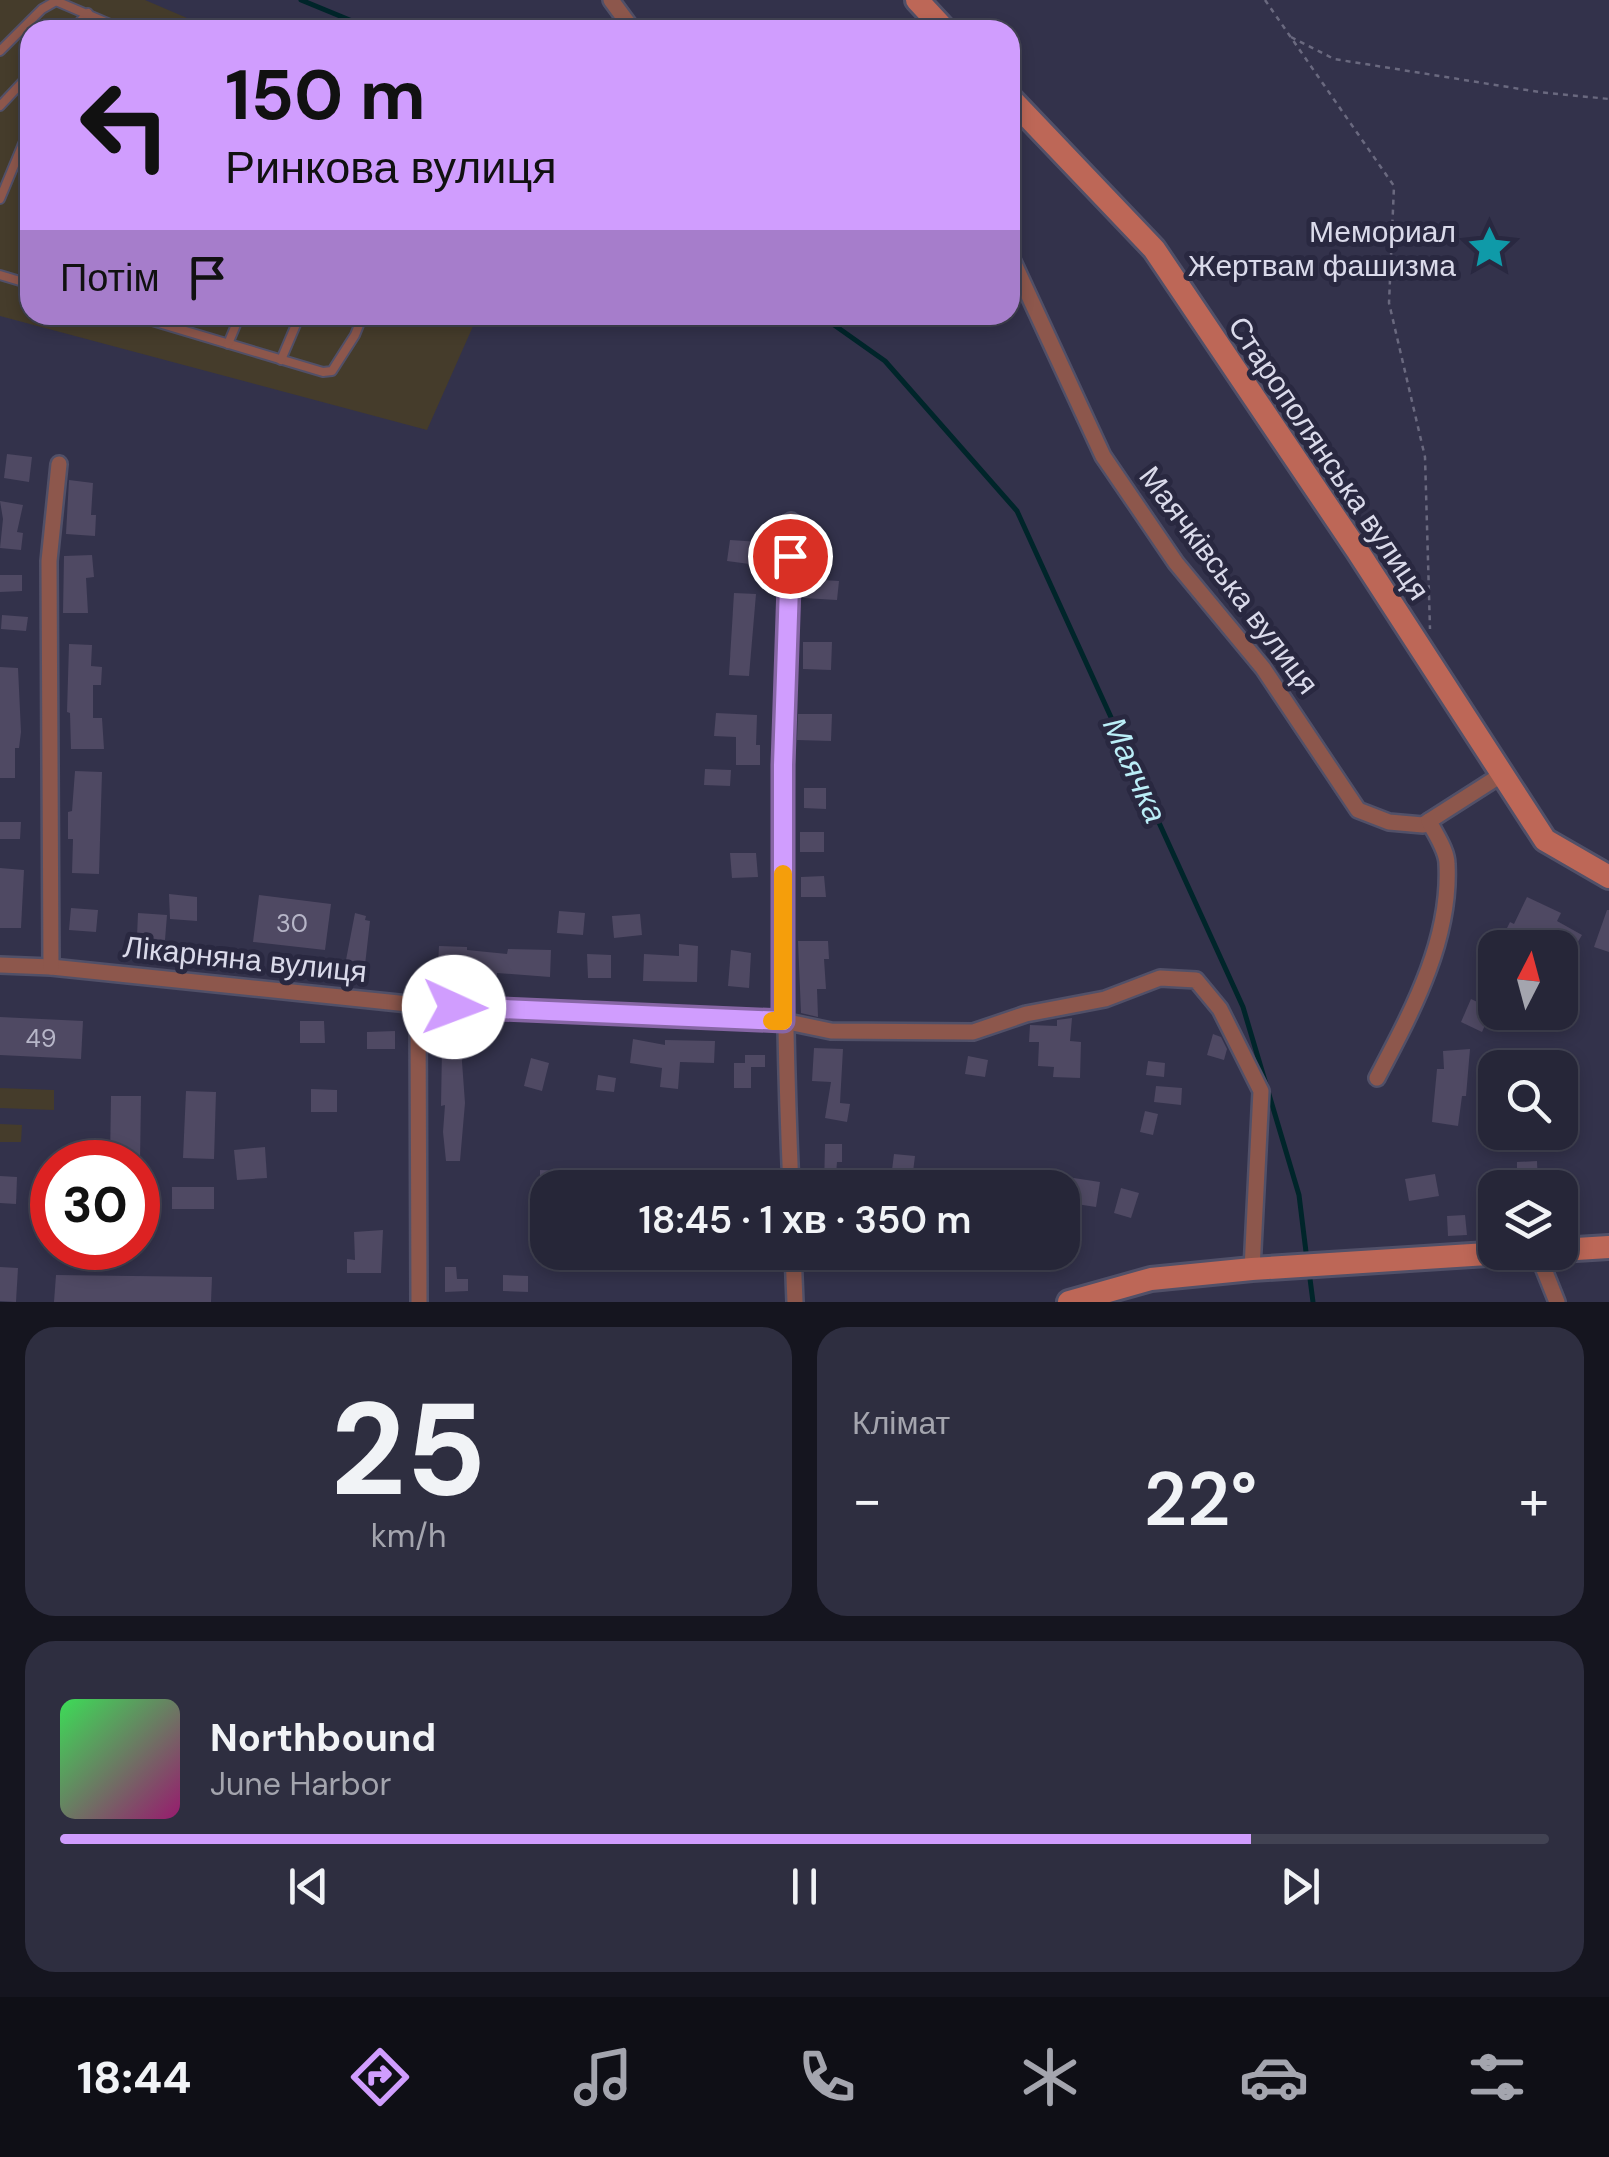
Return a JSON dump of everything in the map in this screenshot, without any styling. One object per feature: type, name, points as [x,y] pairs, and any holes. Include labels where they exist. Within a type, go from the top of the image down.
[{"type":"street","points":[[917,0],[936,20]]},
{"type":"street","name":"Старополянська вулиця","points":[[1020,108],[1154,249],[1346,534],[1544,840],[1609,877]]},
{"type":"street","name":"Маячківська вулиця","points":[[1020,275],[1104,456],[1176,564],[1262,668],[1358,810],[1389,822],[1423,825],[1429,821]]},
{"type":"street","points":[[51,967],[50,561],[59,464]]},
{"type":"street","points":[[790,1170],[783,1021],[783,765],[791,522]]},
{"type":"street","points":[[1377,1078],[1417,1000],[1442,927],[1448,861],[1429,821],[1502,776]]},
{"type":"street","name":"Лікарняна вулиця","points":[[0,966],[51,967],[418,1005],[783,1021],[831,1032],[973,1032],[1026,1014],[1106,999],[1160,978],[1196,980],[1220,1010],[1262,1091],[1260,1268]]},
{"type":"street","points":[[418,1005],[418,1302]]},
{"type":"street","points":[[1578,1249],[1609,1247]]},
{"type":"street","points":[[1069,1302],[1151,1279],[1478,1254]]},
{"type":"street","points":[[793,1270],[794,1302]]},
{"type":"street","points":[[1544,1270],[1557,1302]]},
{"type":"lane","points":[[31,20],[56,1],[103,20]]},
{"type":"lane","points":[[81,20],[88,13]]},
{"type":"lane","points":[[0,50],[20,30]]},
{"type":"lane","points":[[0,106],[20,85]]},
{"type":"lane","points":[[0,199],[20,150]]},
{"type":"lane","points":[[164,325],[323,372],[332,371],[359,325]]},
{"type":"lane","points":[[228,344],[236,325]]},
{"type":"lane","points":[[281,360],[296,325]]},
{"type":"path","points":[[1264,0],[1394,186],[1390,303],[1425,457],[1430,628]]},
{"type":"path","points":[[1290,36],[1334,60],[1609,99]]},
{"type":"shaded area","points":[[0,0],[145,0],[192,20],[20,20],[20,321],[0,316]]},
{"type":"shaded area","points":[[34,325],[474,325],[427,430]]},
{"type":"shaded area","points":[[0,1088],[54,1090],[54,1110],[0,1108]]},
{"type":"shaded area","points":[[0,1124],[22,1125],[21,1142],[0,1142]]},
{"type":"building","points":[[7,454],[32,457],[29,482],[4,478]]},
{"type":"building","points":[[69,480],[93,483],[91,515],[96,515],[95,536],[66,534]]},
{"type":"building","points":[[0,501],[23,505],[17,532],[23,533],[21,550],[0,548]]},
{"type":"building","points":[[730,540],[760,542],[757,565],[727,561]]},
{"type":"building","points":[[92,555],[94,577],[86,578],[88,613],[63,613],[64,556]]},
{"type":"building","points":[[0,575],[22,575],[22,591],[0,592]]},
{"type":"building","points":[[804,579],[839,581],[837,600],[803,598]]},
{"type":"building","points":[[734,593],[756,594],[749,676],[729,675]]},
{"type":"building","points":[[2,615],[28,617],[26,631],[1,629]]},
{"type":"building","points":[[803,642],[832,642],[831,670],[803,669]]},
{"type":"building","points":[[69,644],[92,645],[91,666],[102,667],[101,685],[93,685],[93,718],[102,718],[104,749],[71,749],[67,712]]},
{"type":"building","points":[[0,667],[18,668],[21,732],[19,748],[15,748],[15,778],[0,778]]},
{"type":"building","points":[[716,713],[757,715],[760,765],[736,765],[736,737],[714,736]]},
{"type":"building","points":[[798,714],[832,714],[831,741],[797,740]]},
{"type":"building","points":[[705,769],[731,770],[730,786],[704,785]]},
{"type":"building","points":[[75,771],[102,772],[99,874],[72,873],[73,839],[68,839],[68,812],[72,811]]},
{"type":"building","points":[[804,788],[826,788],[826,809],[804,808]]},
{"type":"building","points":[[0,822],[21,822],[20,839],[0,839]]},
{"type":"building","points":[[800,832],[824,832],[824,852],[800,852]]},
{"type":"building","points":[[730,853],[756,853],[758,877],[732,878]]},
{"type":"building","points":[[0,868],[24,870],[21,928],[0,928]]},
{"type":"building","points":[[824,876],[826,897],[801,897],[801,877]]},
{"type":"building","points":[[169,894],[197,897],[197,921],[170,919]]},
{"type":"building","points":[[259,895],[331,904],[325,950],[253,942]]},
{"type":"building","points":[[1527,897],[1561,913],[1557,921],[1573,930],[1506,930],[1510,922],[1514,924]]},
{"type":"building","points":[[71,908],[98,910],[96,932],[69,930]]},
{"type":"building","points":[[1609,910],[1609,952],[1594,947]]},
{"type":"building","points":[[559,911],[585,913],[583,935],[557,933]]},
{"type":"building","points":[[138,913],[167,915],[165,940],[137,937]]},
{"type":"building","points":[[355,913],[370,921],[365,965],[346,960]]},
{"type":"building","points":[[640,914],[642,935],[614,938],[612,916]]},
{"type":"building","points":[[798,941],[828,941],[829,959],[824,959],[826,989],[817,989],[818,1017],[801,1013]]},
{"type":"building","points":[[679,944],[698,946],[697,982],[643,981],[644,954],[679,956]]},
{"type":"building","points":[[439,946],[507,954],[508,949],[551,950],[550,977],[497,976],[480,974],[480,968],[438,965]]},
{"type":"building","points":[[731,950],[751,953],[749,988],[728,986]]},
{"type":"building","points":[[587,954],[611,955],[611,978],[588,978]]},
{"type":"building","points":[[1471,999],[1478,1002],[1478,1030],[1482,1032],[1461,1022]]},
{"type":"building","points":[[0,1017],[83,1021],[81,1059],[0,1055]]},
{"type":"building","points":[[1072,1018],[1070,1041],[1081,1042],[1080,1078],[1053,1077],[1054,1067],[1038,1066],[1039,1042],[1029,1042],[1030,1025],[1057,1026],[1057,1020]]},
{"type":"building","points":[[300,1021],[324,1021],[325,1043],[300,1043]]},
{"type":"building","points":[[395,1031],[395,1049],[367,1049],[367,1032]]},
{"type":"building","points":[[1213,1034],[1221,1037],[1227,1049],[1224,1060],[1207,1055]]},
{"type":"building","points":[[633,1039],[665,1045],[665,1040],[715,1041],[714,1063],[680,1062],[678,1089],[660,1087],[662,1068],[630,1063]]},
{"type":"building","points":[[442,1048],[461,1048],[465,1103],[460,1161],[446,1161],[445,1105],[441,1106]]},
{"type":"building","points":[[814,1048],[843,1049],[840,1103],[850,1104],[847,1122],[825,1118],[831,1082],[812,1081]]},
{"type":"building","points":[[1470,1049],[1466,1096],[1462,1096],[1458,1126],[1432,1122],[1437,1069],[1444,1069],[1443,1051]]},
{"type":"building","points":[[745,1055],[765,1055],[765,1067],[751,1067],[751,1088],[734,1088],[734,1063],[745,1063]]},
{"type":"building","points":[[968,1056],[988,1060],[985,1077],[965,1074]]},
{"type":"building","points":[[531,1058],[549,1063],[542,1091],[524,1086]]},
{"type":"building","points":[[1148,1061],[1165,1063],[1164,1077],[1146,1075]]},
{"type":"building","points":[[598,1075],[616,1078],[614,1092],[596,1090]]},
{"type":"building","points":[[1156,1086],[1182,1088],[1181,1105],[1154,1102]]},
{"type":"building","points":[[311,1089],[337,1090],[337,1112],[311,1112]]},
{"type":"building","points":[[186,1091],[216,1092],[214,1159],[183,1158]]},
{"type":"building","points":[[111,1096],[141,1096],[140,1140],[110,1140]]},
{"type":"building","points":[[1145,1111],[1158,1114],[1153,1135],[1140,1132]]},
{"type":"building","points":[[825,1144],[842,1144],[842,1162],[837,1162],[836,1170],[824,1170]]},
{"type":"building","points":[[265,1147],[267,1178],[237,1180],[234,1150]]},
{"type":"building","points":[[894,1154],[915,1156],[913,1170],[892,1170]]},
{"type":"building","points":[[1537,1161],[1537,1170],[1517,1170],[1517,1162]]},
{"type":"building","points":[[1435,1174],[1439,1196],[1409,1201],[1405,1179]]},
{"type":"building","points":[[0,1176],[17,1177],[16,1204],[0,1203]]},
{"type":"building","points":[[1080,1179],[1100,1182],[1096,1207],[1080,1205]]},
{"type":"building","points":[[172,1187],[214,1187],[214,1209],[172,1209]]},
{"type":"building","points":[[1121,1188],[1139,1193],[1131,1218],[1114,1213]]},
{"type":"building","points":[[1465,1215],[1467,1235],[1448,1236],[1447,1216]]},
{"type":"building","points":[[383,1230],[381,1273],[347,1273],[347,1259],[355,1260],[354,1232]]},
{"type":"building","points":[[0,1267],[18,1268],[16,1302],[0,1301]]},
{"type":"building","points":[[445,1267],[456,1267],[457,1279],[468,1279],[468,1291],[445,1292]]},
{"type":"building","points":[[56,1275],[212,1277],[211,1302],[54,1302]]},
{"type":"building","points":[[503,1275],[528,1276],[528,1292],[503,1291]]},
{"type":"waterway","name":"Маячка","points":[[301,0],[350,20]]},
{"type":"waterway","name":"Маячка","points":[[834,325],[885,361],[1017,511],[1243,1007],[1299,1195],[1307,1260]]},
{"type":"waterway","name":"Маячка","points":[[1309,1271],[1313,1302]]},
{"type":"slow traffic","points":[[772,1021],[783,1021],[783,874]]},
{"type":"place","name":"Мемориал Жертвам фашизма","points":[[1489,248]]},
{"type":"route","points":[[454,1007],[783,1021],[783,765],[790,556]]}]
